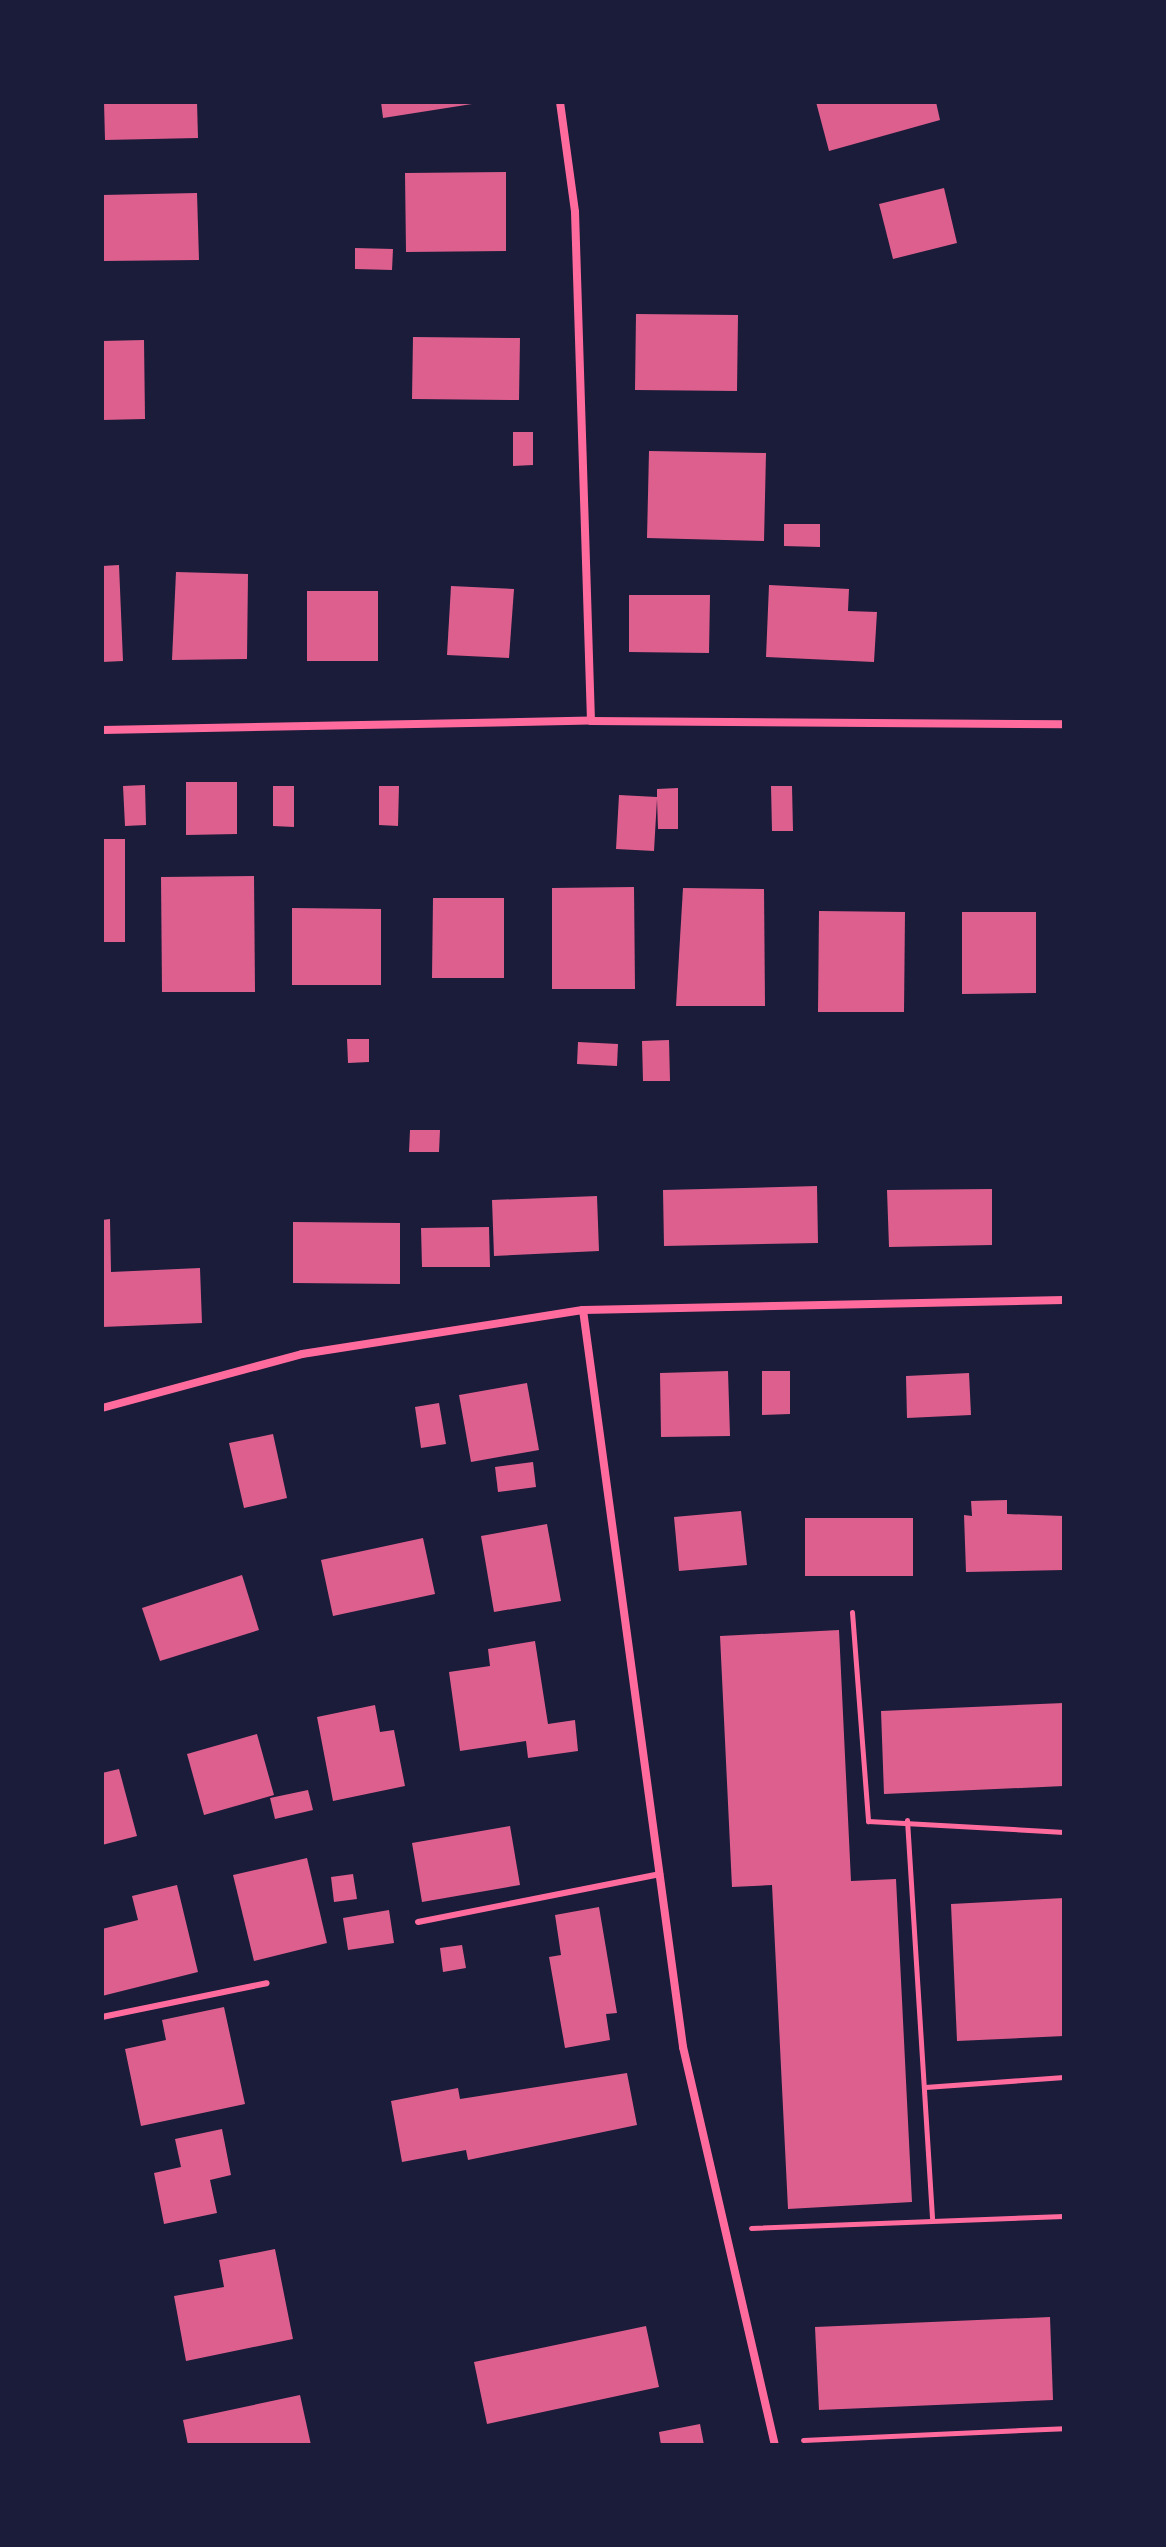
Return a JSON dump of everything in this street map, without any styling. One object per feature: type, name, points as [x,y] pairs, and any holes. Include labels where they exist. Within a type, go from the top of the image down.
[{"type":"street","points":[[560,102],[575,212],[591,721]]},
{"type":"street","points":[[102,730],[591,721],[1064,724]]},
{"type":"street","points":[[102,1408],[302,1354],[583,1310],[1064,1300]]},
{"type":"street","points":[[583,1310],[683,2047],[722,2229],[774,2443]]},
{"type":"lane","points":[[418,1922],[660,1874]]},
{"type":"lane","points":[[102,2017],[267,1983]]},
{"type":"path","points":[[852,1612],[868,1821],[907,1820],[1064,1832]]},
{"type":"path","points":[[907,1820],[932,2218]]},
{"type":"path","points":[[925,2087],[1064,2077]]},
{"type":"path","points":[[722,2229],[932,2218],[1064,2216]]},
{"type":"path","points":[[774,2443],[1064,2428]]},
{"type":"building","points":[[104,102],[197,102],[198,138],[105,140]]},
{"type":"building","points":[[381,102],[472,102],[472,104],[383,118]]},
{"type":"building","points":[[816,102],[936,102],[940,120],[829,151]]},
{"type":"building","points":[[506,172],[506,251],[406,252],[405,173]]},
{"type":"building","points":[[944,188],[957,243],[893,259],[879,204]]},
{"type":"building","points":[[197,193],[199,260],[102,261],[102,195]]},
{"type":"building","points":[[355,248],[393,249],[392,270],[355,269]]},
{"type":"building","points":[[636,314],[738,315],[737,391],[635,390]]},
{"type":"building","points":[[413,337],[520,338],[519,400],[412,399]]},
{"type":"building","points":[[144,340],[145,419],[102,420],[102,341]]},
{"type":"building","points":[[513,432],[533,432],[533,465],[513,466]]},
{"type":"building","points":[[649,451],[766,453],[764,541],[647,538]]},
{"type":"building","points":[[784,524],[820,524],[820,547],[784,546]]},
{"type":"building","points":[[119,565],[123,661],[102,662],[102,566]]},
{"type":"building","points":[[176,572],[248,574],[247,659],[172,660]]},
{"type":"building","points":[[769,585],[849,589],[848,611],[877,612],[874,662],[766,657]]},
{"type":"building","points":[[451,586],[514,589],[509,658],[447,655]]},
{"type":"building","points":[[307,591],[378,591],[378,661],[307,661]]},
{"type":"building","points":[[629,595],[710,595],[709,653],[629,652]]},
{"type":"building","points":[[186,782],[237,782],[237,834],[186,835]]},
{"type":"building","points":[[145,785],[146,825],[125,826],[123,786]]},
{"type":"building","points":[[273,786],[294,786],[294,827],[273,826]]},
{"type":"building","points":[[379,786],[399,786],[398,826],[379,825]]},
{"type":"building","points":[[771,786],[792,786],[793,831],[772,831]]},
{"type":"building","points":[[678,788],[678,829],[658,829],[657,799],[654,851],[616,849],[619,795],[657,797],[657,789]]},
{"type":"building","points":[[102,839],[125,839],[125,942],[102,942]]},
{"type":"building","points":[[254,876],[255,992],[162,992],[161,877]]},
{"type":"building","points":[[634,887],[635,989],[552,989],[552,888]]},
{"type":"building","points":[[683,888],[764,889],[765,1006],[676,1006]]},
{"type":"building","points":[[433,898],[504,898],[504,978],[432,978]]},
{"type":"building","points":[[292,908],[381,909],[381,985],[292,985]]},
{"type":"building","points":[[819,911],[905,912],[904,1012],[818,1012]]},
{"type":"building","points":[[962,912],[1036,912],[1036,993],[962,994]]},
{"type":"building","points":[[347,1039],[369,1039],[369,1062],[348,1063]]},
{"type":"building","points":[[669,1040],[670,1081],[643,1081],[642,1041]]},
{"type":"building","points":[[578,1042],[618,1044],[617,1066],[577,1064]]},
{"type":"building","points":[[410,1130],[440,1130],[439,1152],[409,1152]]},
{"type":"building","points":[[817,1186],[818,1243],[664,1246],[663,1190]]},
{"type":"building","points":[[992,1189],[992,1245],[889,1247],[887,1190]]},
{"type":"building","points":[[597,1196],[599,1251],[494,1256],[492,1200]]},
{"type":"building","points":[[110,1219],[111,1272],[200,1268],[202,1323],[102,1327],[102,1220]]},
{"type":"building","points":[[293,1222],[400,1223],[400,1284],[293,1283]]},
{"type":"building","points":[[489,1227],[490,1267],[422,1267],[421,1228]]},
{"type":"building","points":[[728,1371],[730,1436],[661,1437],[660,1373]]},
{"type":"building","points":[[762,1371],[790,1371],[790,1414],[762,1415]]},
{"type":"building","points":[[969,1373],[971,1415],[907,1418],[906,1376]]},
{"type":"building","points":[[527,1383],[539,1450],[471,1462],[459,1395]]},
{"type":"building","points":[[439,1403],[446,1444],[421,1448],[415,1407]]},
{"type":"building","points":[[273,1434],[287,1498],[244,1508],[229,1443]]},
{"type":"building","points":[[533,1462],[536,1487],[498,1492],[495,1467]]},
{"type":"building","points":[[1007,1500],[1007,1514],[1064,1516],[1064,1570],[966,1572],[964,1515],[972,1516],[971,1501]]},
{"type":"building","points":[[741,1511],[747,1565],[679,1571],[674,1517]]},
{"type":"building","points":[[805,1518],[913,1518],[913,1576],[805,1576]]},
{"type":"building","points":[[547,1524],[561,1601],[494,1612],[481,1536]]},
{"type":"building","points":[[423,1538],[435,1594],[333,1616],[321,1560]]},
{"type":"building","points":[[242,1575],[259,1630],[160,1661],[142,1608]]},
{"type":"building","points":[[839,1630],[851,1881],[896,1879],[912,2202],[788,2209],[772,1885],[732,1887],[720,1636]]},
{"type":"building","points":[[535,1641],[548,1724],[575,1720],[578,1751],[528,1758],[526,1741],[460,1751],[449,1672],[490,1666],[488,1649]]},
{"type":"building","points":[[1064,1703],[1064,1786],[884,1794],[881,1711]]},
{"type":"building","points":[[375,1705],[380,1732],[394,1730],[405,1786],[333,1801],[317,1717]]},
{"type":"building","points":[[257,1734],[274,1795],[204,1815],[187,1754]]},
{"type":"building","points":[[119,1769],[137,1836],[102,1845],[102,1773]]},
{"type":"building","points":[[308,1790],[313,1810],[275,1819],[270,1798]]},
{"type":"building","points":[[510,1826],[520,1885],[422,1902],[412,1843]]},
{"type":"building","points":[[307,1858],[327,1943],[254,1961],[233,1875]]},
{"type":"building","points":[[353,1874],[357,1899],[334,1902],[331,1877]]},
{"type":"building","points":[[177,1885],[198,1972],[102,1996],[102,1929],[138,1920],[132,1896]]},
{"type":"building","points":[[1064,1898],[1064,2036],[957,2041],[951,1904]]},
{"type":"building","points":[[599,1907],[617,2013],[606,2014],[610,2040],[565,2048],[549,1957],[561,1955],[555,1915]]},
{"type":"building","points":[[389,1910],[394,1943],[348,1950],[343,1918]]},
{"type":"building","points":[[462,1945],[466,1968],[443,1972],[440,1948]]},
{"type":"building","points":[[224,2007],[245,2104],[141,2126],[125,2049],[166,2040],[162,2020]]},
{"type":"building","points":[[627,2073],[637,2125],[468,2160],[466,2150],[402,2162],[391,2101],[458,2088],[460,2099]]},
{"type":"building","points":[[222,2129],[231,2175],[210,2180],[217,2213],[164,2224],[154,2173],[181,2167],[175,2139]]},
{"type":"building","points":[[275,2249],[293,2339],[186,2361],[174,2296],[224,2287],[219,2260]]},
{"type":"building","points":[[1050,2317],[1053,2400],[819,2410],[815,2327]]},
{"type":"building","points":[[646,2326],[659,2387],[487,2424],[474,2362]]},
{"type":"building","points":[[300,2395],[311,2445],[188,2445],[183,2420]]},
{"type":"building","points":[[700,2424],[704,2445],[661,2445],[659,2432]]}]
